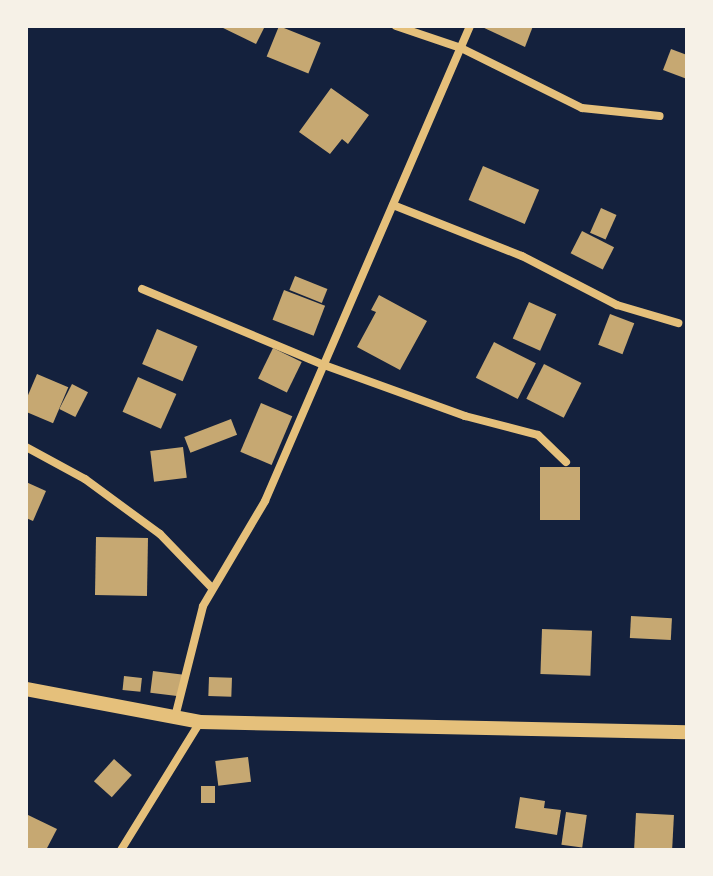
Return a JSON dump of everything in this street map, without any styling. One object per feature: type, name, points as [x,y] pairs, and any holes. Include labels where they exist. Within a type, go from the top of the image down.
[{"type":"street","points":[[396,26],[461,48],[582,108],[660,116]]},
{"type":"street","points":[[175,717],[197,623],[212,588],[265,501],[470,26]]},
{"type":"street","points":[[393,205],[522,256],[617,305],[678,323]]},
{"type":"street","points":[[142,289],[324,365],[465,416],[538,435],[566,462]]},
{"type":"street","points":[[26,447],[85,479],[160,534],[212,588]]},
{"type":"street","points":[[26,689],[200,722],[687,732]]},
{"type":"street","points":[[121,850],[200,722]]},
{"type":"building","points":[[219,26],[265,26],[256,44]]},
{"type":"building","points":[[279,26],[321,43],[308,73],[267,57]]},
{"type":"building","points":[[480,26],[533,26],[525,47]]},
{"type":"building","points":[[671,49],[687,55],[687,79],[663,70]]},
{"type":"building","points":[[331,88],[369,115],[348,144],[342,139],[330,154],[299,132]]},
{"type":"building","points":[[483,166],[539,190],[525,224],[469,200]]},
{"type":"building","points":[[601,208],[617,215],[606,240],[590,233]]},
{"type":"building","points":[[582,231],[614,247],[603,270],[571,253]]},
{"type":"building","points":[[295,276],[327,289],[322,303],[289,290]]},
{"type":"building","points":[[284,290],[325,306],[314,336],[273,320]]},
{"type":"building","points":[[379,295],[427,321],[400,370],[357,347],[376,312],[371,310]]},
{"type":"building","points":[[529,302],[556,314],[540,351],[513,339]]},
{"type":"building","points":[[610,314],[634,323],[622,354],[598,345]]},
{"type":"building","points":[[157,329],[198,346],[183,381],[142,364]]},
{"type":"building","points":[[494,342],[536,363],[518,399],[476,378]]},
{"type":"building","points":[[273,348],[302,362],[287,393],[258,379]]},
{"type":"building","points":[[544,364],[581,383],[564,418],[526,399]]},
{"type":"building","points":[[37,374],[68,387],[53,423],[26,412],[26,400]]},
{"type":"building","points":[[138,377],[176,394],[161,429],[123,412]]},
{"type":"building","points":[[72,384],[88,392],[75,417],[59,409]]},
{"type":"building","points":[[261,403],[292,416],[272,465],[240,452]]},
{"type":"building","points":[[231,419],[237,435],[190,453],[184,437]]},
{"type":"building","points":[[183,447],[187,478],[154,482],[150,451]]},
{"type":"building","points":[[540,467],[580,467],[580,520],[540,520]]},
{"type":"building","points":[[26,482],[46,491],[33,521],[26,518]]},
{"type":"building","points":[[96,537],[148,538],[147,596],[95,595]]},
{"type":"building","points":[[631,616],[672,618],[671,640],[630,638]]},
{"type":"building","points":[[542,629],[592,631],[590,676],[540,674]]},
{"type":"building","points":[[153,671],[186,675],[183,697],[150,693]]},
{"type":"building","points":[[124,676],[142,678],[140,692],[123,690]]},
{"type":"building","points":[[209,677],[232,678],[231,697],[208,696]]},
{"type":"building","points":[[248,757],[251,782],[218,786],[215,761]]},
{"type":"building","points":[[114,759],[132,775],[112,797],[94,781]]},
{"type":"building","points":[[201,786],[215,786],[215,803],[201,803]]},
{"type":"building","points":[[520,797],[545,801],[544,808],[561,810],[557,835],[515,828]]},
{"type":"building","points":[[566,812],[587,815],[582,848],[561,845]]},
{"type":"building","points":[[636,813],[674,815],[672,850],[634,850]]},
{"type":"building","points":[[26,814],[57,829],[46,850],[26,850]]}]
